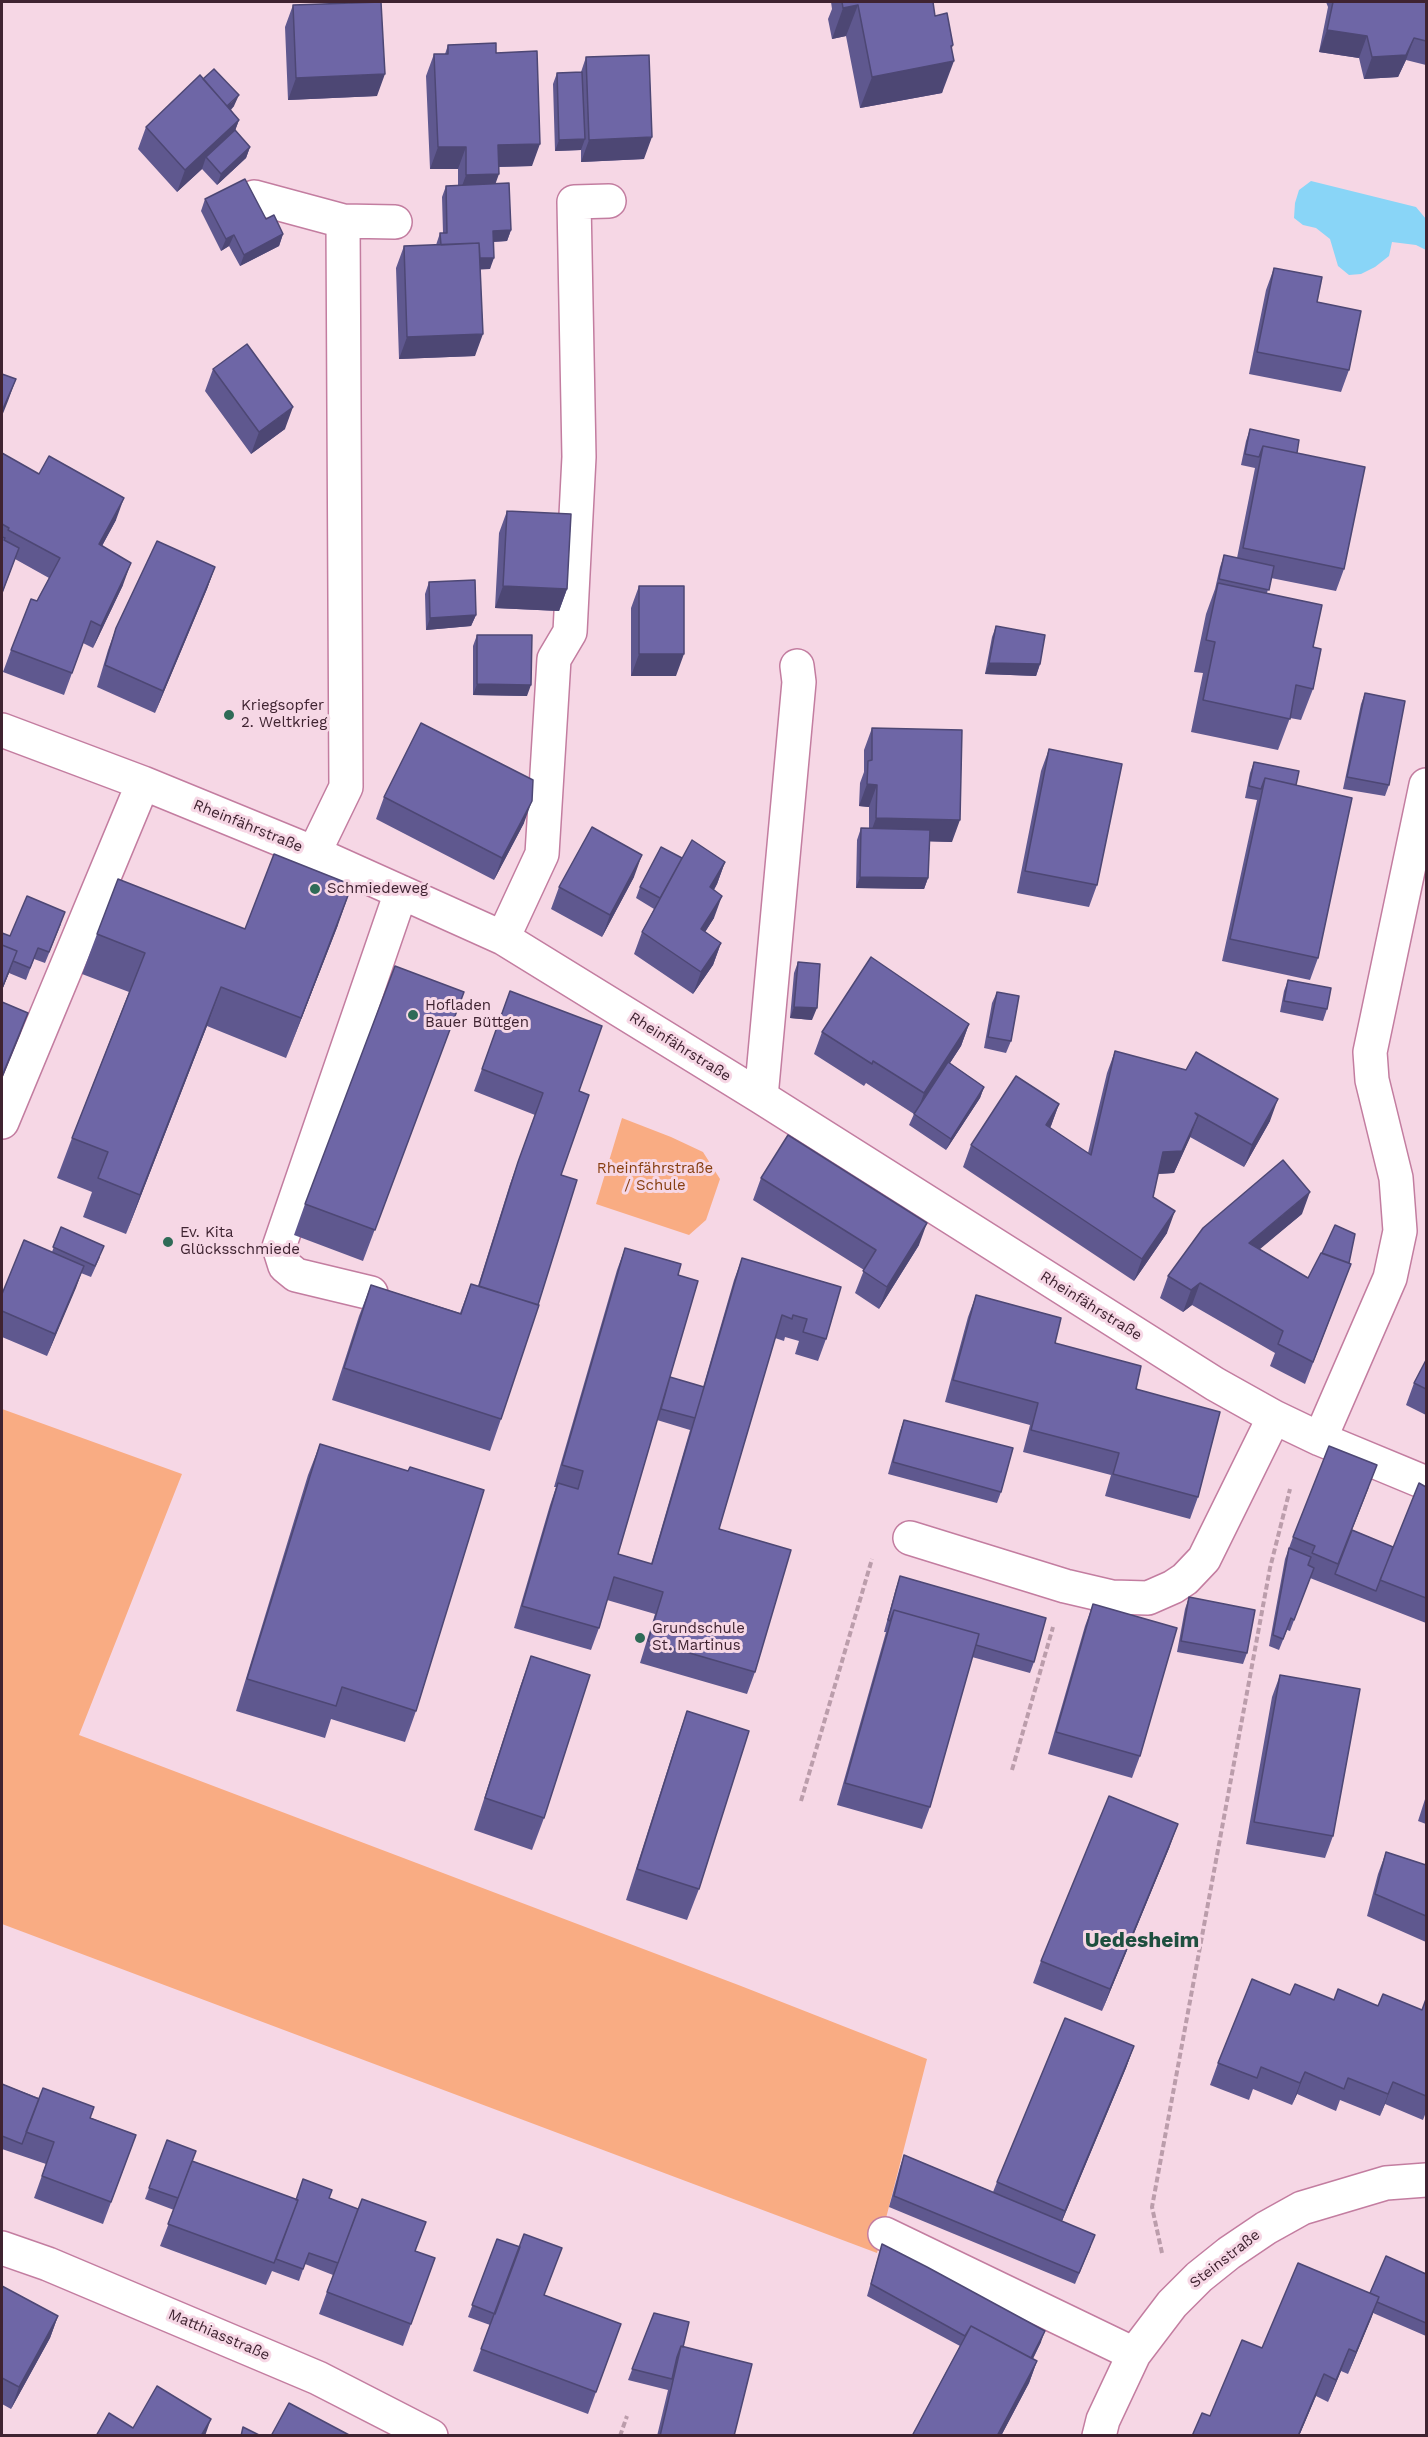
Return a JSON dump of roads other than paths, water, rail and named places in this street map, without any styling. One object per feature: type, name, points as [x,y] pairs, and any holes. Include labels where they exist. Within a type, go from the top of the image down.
[{"type":"street","points":[[254,197],[343,220],[395,222]]},
{"type":"street","points":[[503,938],[542,854],[554,658],[570,632],[579,457],[574,202],[609,201]]},
{"type":"street","points":[[314,853],[346,787],[343,220]]},
{"type":"street","points":[[761,1097],[799,682],[797,666]]},
{"type":"street","name":"Rheinfährstraße","points":[[2,730],[143,783],[314,853],[503,938],[761,1097],[1215,1384],[1274,1417],[1320,1439],[1426,1483]]},
{"type":"street","points":[[2,1122],[143,783]]},
{"type":"street","points":[[1320,1439],[1390,1278],[1400,1231],[1396,1178],[1372,1080],[1371,1052],[1426,784]]},
{"type":"street","points":[[371,1293],[296,1275],[285,1266],[279,1247],[401,892]]},
{"type":"street","points":[[910,1538],[1065,1586],[1112,1597],[1136,1599],[1161,1593],[1185,1579],[1204,1559],[1274,1417]]},
{"type":"street","name":"Steinstraße","points":[[1099,2436],[1103,2420],[1134,2354],[1172,2304],[1199,2277],[1229,2253],[1266,2228],[1302,2208],[1386,2182],[1426,2180]]},
{"type":"street","points":[[885,2234],[1134,2354]]},
{"type":"street","name":"Matthiasstraße","points":[[2,2248],[48,2264],[318,2378],[431,2436]]},
{"type":"water","points":[[1311,181],[1416,207],[1426,219],[1426,250],[1416,245],[1392,242],[1389,256],[1375,267],[1361,274],[1349,275],[1338,266],[1330,239],[1316,228],[1303,225],[1294,218],[1299,190]]},
{"type":"place","name":"Kriegsopfer 2. Weltkrieg","points":[[229,715]]},
{"type":"place","name":"Schmiedeweg","points":[[315,889]]},
{"type":"place","name":"Hofladen Bauer Büttgen","points":[[413,1015]]},
{"type":"place","name":"Ev. Kita Glücksschmiede","points":[[168,1242]]},
{"type":"place","name":"Grundschule St. Martinus","points":[[640,1638]]},
{"type":"district","name":"Uedesheim","points":[[1142,1941]]},
{"type":"park label","name":"Rheinfährstraße / Schule","points":[[655,1178]]}]
